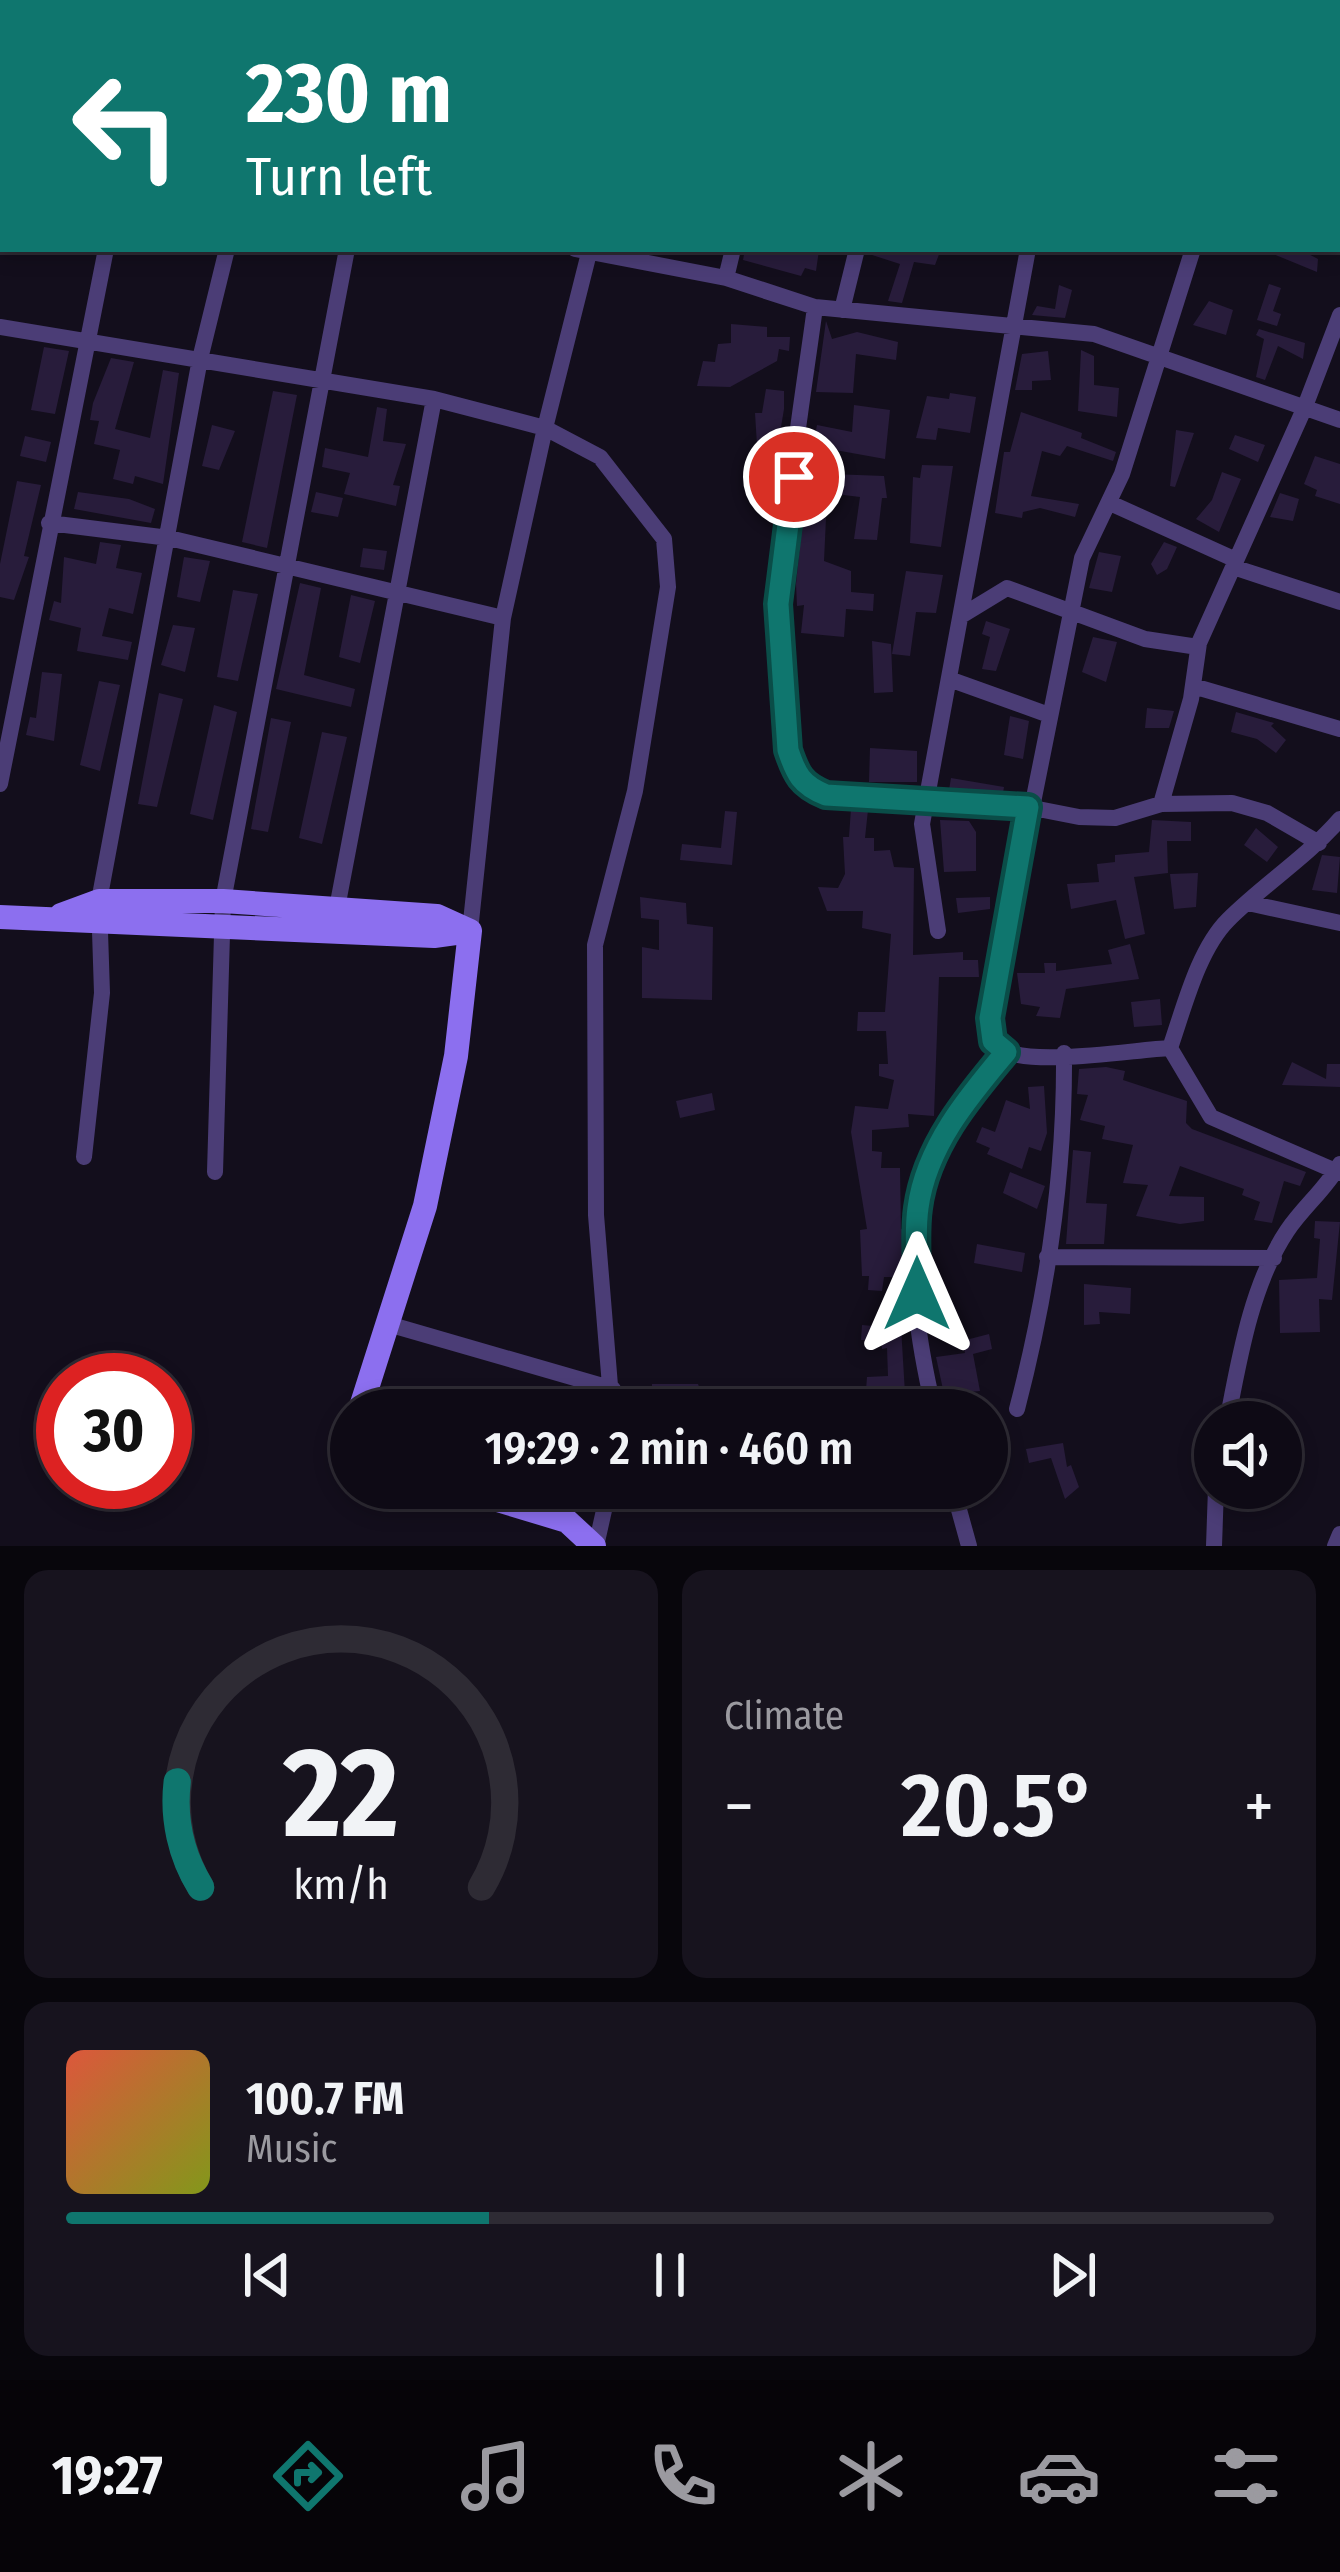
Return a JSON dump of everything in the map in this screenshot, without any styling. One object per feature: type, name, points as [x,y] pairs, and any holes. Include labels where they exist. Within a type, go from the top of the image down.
[{"type":"main road","points":[[0,917],[337,908],[437,916],[470,931]]},
{"type":"main road","points":[[222,913],[434,936],[470,931]]},
{"type":"main road","points":[[367,1389],[425,1206],[456,1056],[470,931]]},
{"type":"main road","points":[[527,1509],[567,1521],[595,1546]]},
{"type":"street","points":[[0,784],[105,252]]},
{"type":"street","points":[[83,1157],[102,992],[99,912],[200,359],[226,252]]},
{"type":"street","points":[[215,1172],[222,913],[346,252]]},
{"type":"street","points":[[470,931],[503,618],[585,252]]},
{"type":"street","points":[[595,252],[726,278],[815,307],[1015,330],[1094,334],[1340,421]]},
{"type":"street","points":[[726,278],[732,252]]},
{"type":"street","points":[[842,310],[856,252]]},
{"type":"street","points":[[938,931],[922,824],[1028,252]]},
{"type":"street","points":[[1170,1048],[1006,1052],[993,1041],[990,1018],[1028,807],[1082,558],[1110,503],[1192,252]]},
{"type":"street","points":[[815,307],[778,604],[788,750],[805,786],[826,795],[1028,807],[1115,818],[1161,804],[1232,802],[1267,813],[1319,843]]},
{"type":"street","points":[[1161,804],[1193,686],[1198,647],[1304,409],[1340,315]]},
{"type":"street","points":[[0,327],[434,399],[545,428],[600,457],[664,539],[668,587],[635,790],[595,945],[596,1215],[613,1389],[388,1324]]},
{"type":"street","points":[[337,908],[434,399]]},
{"type":"street","points":[[1110,503],[1235,563],[1340,602]]},
{"type":"street","points":[[49,523],[169,538],[503,618]]},
{"type":"street","points":[[961,616],[1007,588],[1145,638],[1198,647]]},
{"type":"street","points":[[949,679],[1049,715]]},
{"type":"street","points":[[1193,686],[1340,729]]},
{"type":"street","points":[[1170,1048],[1191,988],[1224,923],[1340,820]]},
{"type":"street","points":[[1248,903],[1340,923]]},
{"type":"street","points":[[1170,1048],[1211,1117],[1339,1170],[1287,1231],[1274,1258],[1231,1401]]},
{"type":"street","points":[[929,1389],[917,1337],[918,1207],[937,1148],[968,1097],[1006,1052]]},
{"type":"street","points":[[1017,1409],[1047,1257],[1065,1131],[1064,1053]]},
{"type":"street","points":[[1047,1257],[1274,1258]]},
{"type":"street","points":[[595,1546],[605,1509]]},
{"type":"street","points":[[959,1509],[969,1546]]},
{"type":"street","points":[[1214,1546],[1215,1509]]},
{"type":"street","points":[[1335,1546],[1340,1534]]},
{"type":"building","points":[[744,252],[819,252],[816,271],[805,268],[801,276],[743,260]]},
{"type":"building","points":[[940,252],[935,265],[914,262],[902,303],[888,301],[900,264],[869,254]]},
{"type":"building","points":[[1268,252],[1305,252],[1318,259],[1317,272]]},
{"type":"building","points":[[1269,284],[1281,288],[1273,311],[1281,314],[1277,326],[1257,320]]},
{"type":"building","points":[[1059,285],[1072,290],[1065,318],[1032,315],[1037,306],[1055,309]]},
{"type":"building","points":[[1209,301],[1233,310],[1226,335],[1193,325]]},
{"type":"building","points":[[826,321],[832,339],[857,332],[898,342],[896,360],[856,354],[853,393],[816,392]]},
{"type":"building","points":[[731,324],[767,327],[767,337],[790,337],[789,351],[779,349],[777,361],[730,387],[697,386],[703,361],[715,362],[718,344],[731,343]]},
{"type":"building","points":[[1259,329],[1305,343],[1303,359],[1278,346],[1265,380],[1256,377],[1264,339],[1256,335]]},
{"type":"building","points":[[44,347],[69,351],[55,414],[31,410]]},
{"type":"building","points":[[1081,350],[1094,356],[1094,385],[1119,388],[1117,417],[1078,411]]},
{"type":"building","points":[[1048,351],[1051,380],[1032,381],[1032,390],[1015,390],[1022,354]]},
{"type":"building","points":[[111,358],[134,362],[115,429],[150,438],[163,370],[179,373],[163,484],[135,476],[133,484],[113,479],[120,450],[94,444],[99,421],[90,420],[93,403]]},
{"type":"building","points":[[766,389],[784,391],[780,433],[774,434],[779,458],[758,461],[755,413],[762,413]]},
{"type":"building","points":[[273,391],[297,395],[267,548],[242,542]]},
{"type":"building","points":[[950,393],[976,397],[970,433],[938,428],[936,440],[916,438],[927,396],[949,399]]},
{"type":"building","points":[[854,405],[890,410],[885,459],[813,446],[817,425],[852,432]]},
{"type":"building","points":[[377,407],[387,409],[383,441],[406,444],[393,485],[400,486],[396,506],[344,494],[350,473],[322,467],[325,448],[368,457]]},
{"type":"building","points":[[1021,412],[1082,433],[1081,438],[1116,452],[1113,461],[1067,446],[1060,456],[1042,451],[1031,496],[1079,504],[1075,517],[1040,508],[1023,512],[1022,518],[995,513],[1004,452],[1010,452]]},
{"type":"building","points":[[212,425],[235,431],[219,470],[202,466]]},
{"type":"building","points":[[1176,430],[1194,433],[1175,487],[1170,486]]},
{"type":"building","points":[[1235,435],[1265,445],[1258,462],[1229,449]]},
{"type":"building","points":[[25,436],[51,442],[46,462],[20,456]]},
{"type":"building","points":[[1315,456],[1340,464],[1340,504],[1315,496],[1317,490],[1304,484]]},
{"type":"building","points":[[922,465],[953,466],[941,547],[910,543],[913,477],[920,478]]},
{"type":"building","points":[[1222,472],[1241,479],[1219,532],[1196,519],[1212,500]]},
{"type":"building","points":[[805,473],[884,476],[887,498],[882,498],[877,540],[854,539],[860,497],[803,490]]},
{"type":"building","points":[[17,481],[41,485],[24,556],[29,557],[14,600],[0,597],[0,564]]},
{"type":"building","points":[[78,492],[129,499],[155,509],[151,523],[74,509]]},
{"type":"building","points":[[316,492],[343,498],[338,517],[311,512]]},
{"type":"building","points":[[1280,493],[1299,499],[1293,521],[1270,517]]},
{"type":"building","points":[[803,516],[826,518],[824,561],[851,571],[851,592],[874,594],[873,611],[846,609],[844,637],[801,633],[804,605],[797,606],[796,584]]},
{"type":"building","points":[[100,542],[121,545],[116,568],[142,573],[133,614],[109,608],[102,636],[132,642],[128,660],[77,651],[81,628],[49,620],[54,601],[61,603],[64,557],[96,564]]},
{"type":"building","points":[[1164,542],[1177,547],[1167,569],[1157,575],[1151,564]]},
{"type":"building","points":[[363,548],[387,551],[384,570],[360,567]]},
{"type":"building","points":[[1099,552],[1121,556],[1112,592],[1089,588]]},
{"type":"building","points":[[184,557],[210,561],[200,602],[177,597]]},
{"type":"building","points":[[906,571],[943,575],[936,613],[916,612],[910,656],[892,654]]},
{"type":"building","points":[[300,583],[321,588],[304,675],[355,689],[351,707],[276,689]]},
{"type":"building","points":[[233,590],[258,594],[238,681],[217,677]]},
{"type":"building","points":[[351,595],[375,601],[360,663],[339,657]]},
{"type":"building","points":[[986,621],[1010,629],[996,671],[982,669],[990,637],[982,634]]},
{"type":"building","points":[[173,625],[195,628],[185,672],[161,665]]},
{"type":"building","points":[[1093,637],[1117,642],[1106,682],[1082,672]]},
{"type":"building","points":[[872,641],[891,644],[893,692],[874,693]]},
{"type":"building","points":[[42,672],[62,674],[54,741],[26,735],[30,717],[36,718]]},
{"type":"building","points":[[99,681],[120,685],[100,771],[80,765]]},
{"type":"building","points":[[159,693],[183,699],[157,807],[138,804]]},
{"type":"building","points":[[214,705],[237,712],[213,820],[190,814]]},
{"type":"building","points":[[1147,708],[1174,711],[1169,728],[1145,728]]},
{"type":"building","points":[[1236,712],[1274,723],[1271,726],[1286,740],[1276,753],[1257,739],[1231,732]]},
{"type":"building","points":[[1010,716],[1029,721],[1023,759],[1004,755]]},
{"type":"building","points":[[271,718],[291,722],[268,832],[251,829]]},
{"type":"building","points":[[322,732],[347,737],[322,844],[299,838]]},
{"type":"building","points":[[870,748],[917,751],[917,782],[869,782]]},
{"type":"building","points":[[951,778],[1004,787],[1003,793],[949,790]]},
{"type":"building","points":[[851,809],[868,810],[865,838],[874,838],[874,851],[890,850],[894,867],[914,868],[913,955],[963,952],[963,960],[978,960],[979,977],[939,977],[934,1116],[908,1114],[909,1127],[872,1130],[872,1151],[882,1152],[881,1168],[900,1168],[901,1229],[905,1229],[901,1277],[884,1277],[882,1291],[868,1290],[869,1276],[862,1276],[860,1230],[867,1229],[851,1132],[855,1106],[888,1109],[894,1080],[879,1076],[879,1064],[888,1064],[886,1031],[857,1031],[858,1012],[885,1012],[891,934],[862,928],[863,911],[827,911],[818,887],[838,888],[845,874],[843,837],[849,837]]},
{"type":"building","points":[[725,811],[737,812],[732,865],[680,860],[682,844],[721,848]]},
{"type":"building","points":[[940,820],[969,821],[976,832],[976,871],[944,872]]},
{"type":"building","points":[[1152,820],[1191,822],[1191,841],[1167,841],[1168,873],[1134,877],[1145,934],[1125,939],[1116,900],[1071,909],[1067,884],[1099,882],[1097,864],[1115,862],[1115,855],[1149,852]]},
{"type":"building","points":[[1256,828],[1278,847],[1267,862],[1244,845]]},
{"type":"building","points":[[1322,855],[1340,857],[1337,893],[1312,890]]},
{"type":"building","points":[[1198,873],[1196,907],[1174,909],[1170,874]]},
{"type":"building","points":[[640,897],[686,903],[687,924],[713,927],[712,1000],[642,998],[642,947],[659,950],[659,920],[641,918]]},
{"type":"building","points":[[990,897],[990,909],[958,913],[956,898]]},
{"type":"building","points":[[1130,944],[1139,979],[1066,989],[1060,1018],[1036,1016],[1040,1007],[1021,1004],[1017,973],[1045,973],[1044,963],[1056,963],[1056,971],[1112,964],[1108,950]]},
{"type":"building","points":[[1160,999],[1162,1025],[1134,1027],[1131,1002]]},
{"type":"building","points":[[1292,1062],[1326,1079],[1327,1064],[1340,1064],[1340,1087],[1282,1085]]},
{"type":"building","points":[[1079,1069],[1125,1071],[1123,1080],[1187,1101],[1186,1123],[1192,1129],[1306,1172],[1300,1186],[1284,1181],[1272,1223],[1254,1220],[1260,1202],[1242,1195],[1244,1189],[1180,1166],[1169,1196],[1204,1197],[1204,1221],[1180,1224],[1136,1216],[1148,1185],[1123,1183],[1133,1145],[1102,1139],[1105,1126],[1080,1120],[1088,1095],[1077,1094]]},
{"type":"building","points":[[1044,1086],[1047,1133],[1041,1151],[1029,1147],[1022,1169],[987,1154],[990,1148],[976,1142],[982,1127],[995,1132],[1006,1100],[1030,1109],[1028,1087]]},
{"type":"building","points":[[712,1093],[715,1110],[680,1118],[676,1101]]},
{"type":"building","points":[[1073,1150],[1091,1152],[1086,1203],[1107,1204],[1104,1244],[1066,1244]]},
{"type":"building","points":[[1010,1172],[1045,1186],[1037,1209],[1003,1193]]},
{"type":"building","points":[[1315,1221],[1340,1222],[1332,1300],[1319,1299],[1320,1332],[1280,1333],[1279,1280],[1317,1278],[1320,1239],[1314,1238]]},
{"type":"building","points":[[977,1244],[1025,1253],[1022,1272],[974,1263]]},
{"type":"building","points":[[1084,1284],[1131,1288],[1130,1314],[1099,1312],[1100,1324],[1084,1325]]},
{"type":"building","points":[[884,1310],[900,1310],[905,1389],[866,1389],[867,1377],[888,1376],[887,1348],[882,1349],[881,1341],[861,1340],[862,1325],[883,1327]]},
{"type":"building","points":[[989,1334],[992,1349],[973,1354],[980,1389],[943,1389],[936,1357],[965,1353],[962,1341]]},
{"type":"building","points":[[652,1384],[698,1384],[700,1389],[652,1389]]},
{"type":"building","points":[[1063,1443],[1067,1467],[1071,1465],[1079,1487],[1065,1499],[1051,1458],[1029,1463],[1026,1449]]},
{"type":"route","points":[[794,477],[778,604],[788,750],[795,772],[805,786],[826,795],[1028,807],[990,1018],[993,1041],[1006,1052],[968,1097],[937,1148],[918,1207],[917,1294]]}]
